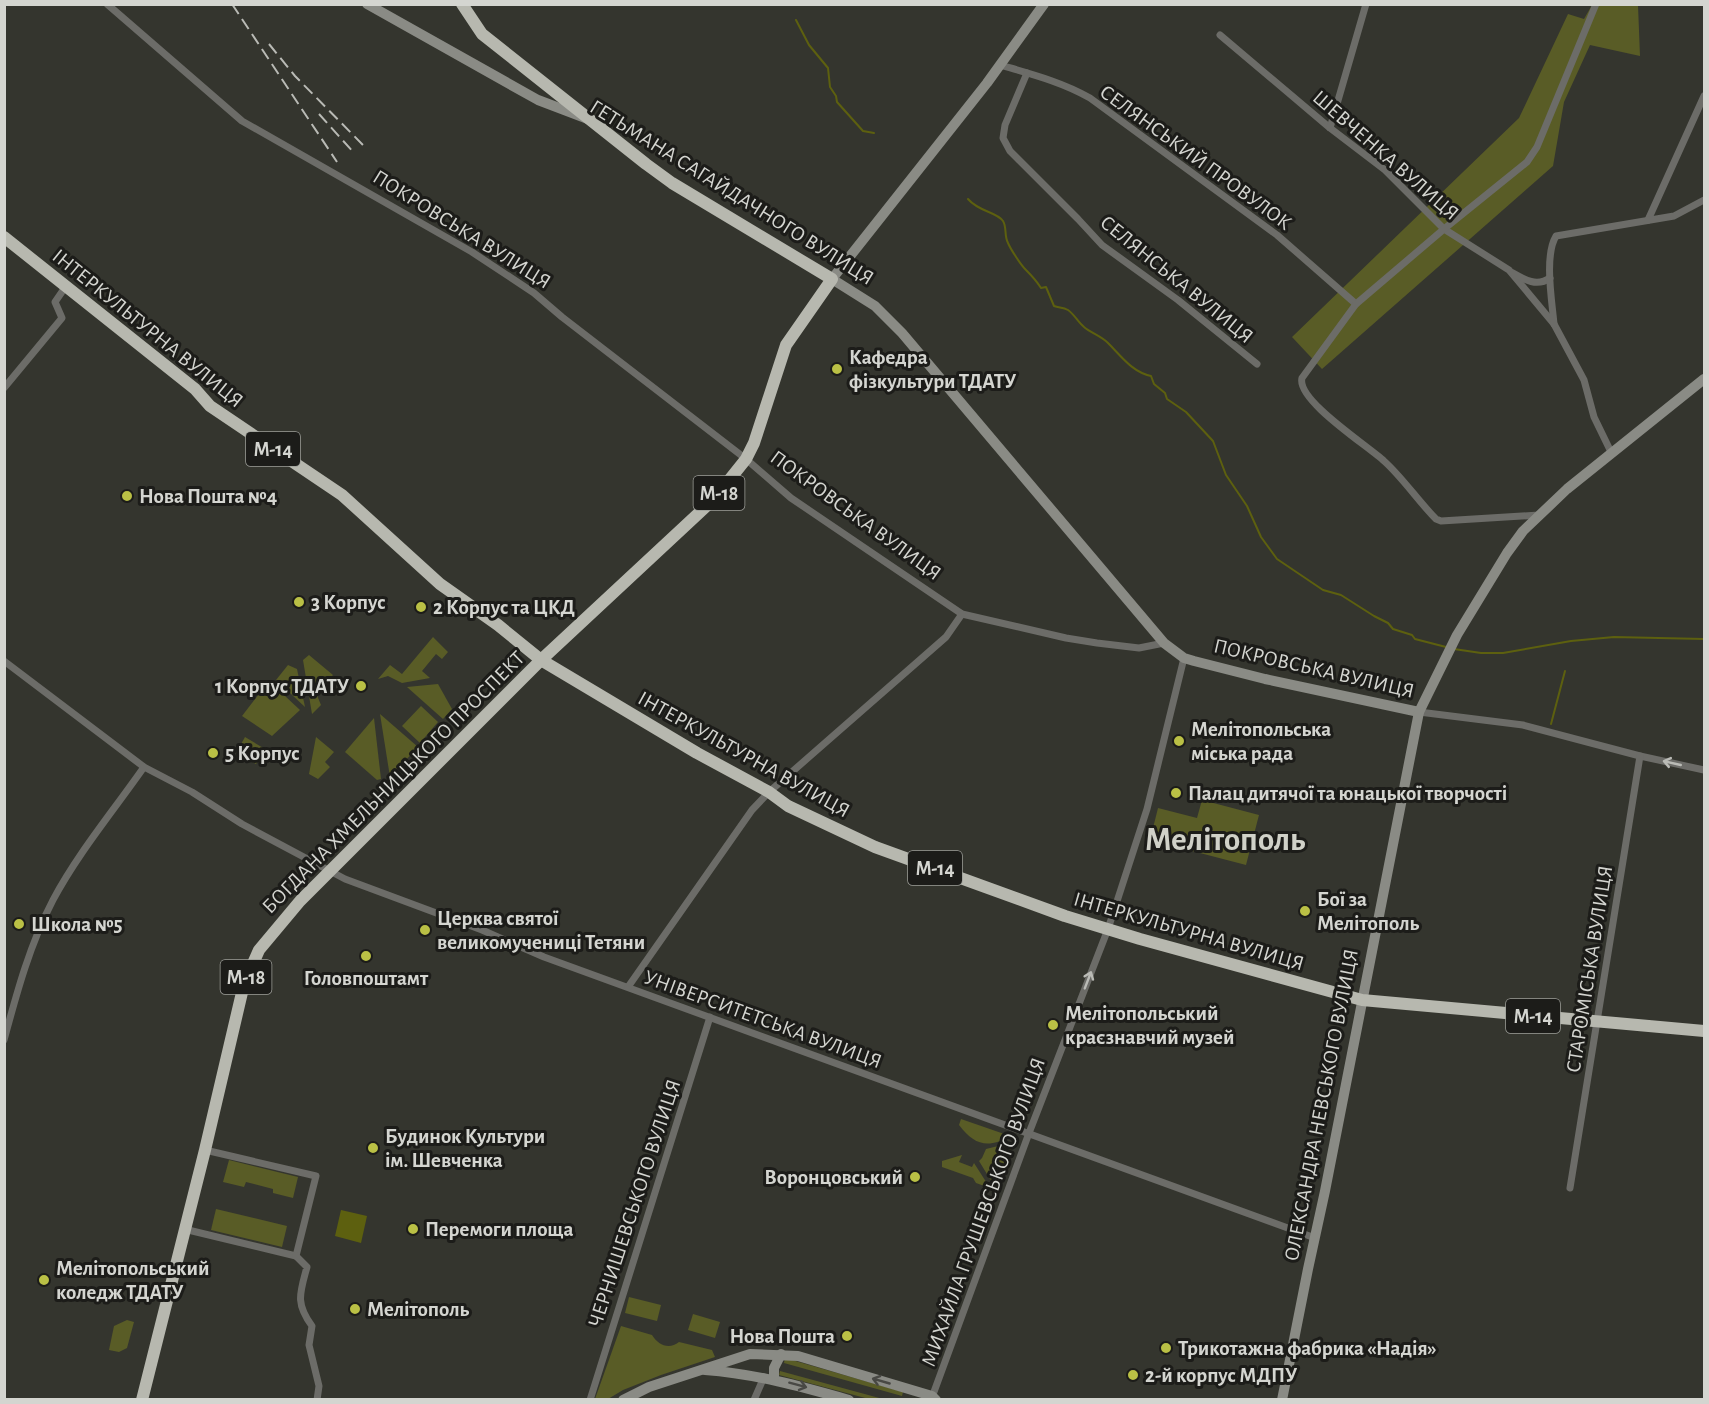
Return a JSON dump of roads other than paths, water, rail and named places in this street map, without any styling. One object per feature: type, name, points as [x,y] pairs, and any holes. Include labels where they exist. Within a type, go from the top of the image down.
[{"type":"highway","points":[[462,4],[482,34],[588,119]]},
{"type":"highway","name":"ГЕТЬМАНА САГАЙДАЧНОГО ВУЛИЦЯ","points":[[588,119],[672,183],[832,279]]},
{"type":"highway","name":"ІНТЕРКУЛЬТУРНА ВУЛИЦЯ","points":[[4,237],[195,389],[210,406],[342,495],[440,584],[498,625],[541,660],[697,753],[769,792],[788,806],[875,847],[1108,929],[1226,964],[1362,1000],[1704,1031]]},
{"type":"highway","name":"БОГДАНА ХМЕЛЬНИЦЬКОГО ПРОСПЕКТ","points":[[142,1400],[244,984],[259,950],[270,935],[330,872],[541,660],[714,499],[746,459],[754,443],[786,345],[832,279]]},
{"type":"main road","name":"ГЕТЬМАНА САГАЙДАЧНОГО ВУЛИЦЯ","points":[[367,4],[538,100],[588,119]]},
{"type":"main road","points":[[832,279],[1000,65],[1044,4]]},
{"type":"main road","name":"ГЕТЬМАНА САГАЙДАЧНОГО ВУЛИЦЯ","points":[[832,279],[875,306],[902,333],[1164,643]]},
{"type":"main road","name":"ОЛЕКСАНДРА НЕВСЬКОГО ВУЛИЦЯ","points":[[1282,1400],[1419,712],[1457,635],[1523,531],[1611,452],[1704,379]]},
{"type":"main road","name":"ПОКРОВСЬКА ВУЛИЦЯ","points":[[1164,643],[1184,658],[1265,679],[1419,712]]},
{"type":"main road","points":[[622,1400],[649,1387],[750,1354],[798,1356],[933,1398]]},
{"type":"main road","points":[[769,1378],[781,1354]]},
{"type":"main road","points":[[699,1370],[769,1378],[849,1400]]},
{"type":"street","name":"ПОКРОВСЬКА ВУЛИЦЯ","points":[[107,4],[242,121],[472,252],[534,292],[562,317],[746,459],[791,498],[962,614],[1097,643],[1139,648],[1164,643]]},
{"type":"street","points":[[1330,128],[1366,4]]},
{"type":"street","points":[[1539,515],[1441,521],[1436,519],[1384,461],[1328,416],[1303,389],[1302,378],[1356,304],[1527,162],[1537,147],[1596,4]]},
{"type":"street","name":"ШЕВЧЕНКА ВУЛИЦЯ","points":[[1220,35],[1330,128],[1384,170],[1444,229],[1530,282],[1545,282],[1550,278]]},
{"type":"street","name":"СЕЛЯНСЬКИЙ ПРОВУЛОК","points":[[1000,65],[1073,89],[1090,98],[1277,235],[1356,304]]},
{"type":"street","name":"СЕЛЯНСЬКА ВУЛИЦЯ","points":[[1028,73],[1005,125],[1003,138],[1010,151],[1102,245],[1178,300],[1257,364]]},
{"type":"street","points":[[1648,220],[1704,96]]},
{"type":"street","points":[[1554,324],[1550,278],[1552,243],[1556,236],[1674,216],[1704,200]]},
{"type":"street","name":"ШЕВЧЕНКА ВУЛИЦЯ","points":[[1509,270],[1554,324],[1584,380],[1594,417],[1611,452]]},
{"type":"street","points":[[4,388],[62,318],[55,302],[66,286]]},
{"type":"street","points":[[628,987],[752,810],[769,792],[946,637],[962,614]]},
{"type":"street","name":"МИХАЙЛА ГРУШЕВСЬКОГО ВУЛИЦЯ","points":[[933,1398],[1029,1133],[1108,929],[1147,809],[1184,658]]},
{"type":"street","name":"УНІВЕРСИТЕТСЬКА ВУЛИЦЯ","points":[[5,662],[144,767],[192,792],[242,824],[330,872],[372,891],[482,930],[544,957],[1315,1239]]},
{"type":"street","name":"ПОКРОВСЬКА ВУЛИЦЯ","points":[[1419,712],[1523,725],[1640,756],[1704,770]]},
{"type":"street","name":"СТАРОМІСЬКА ВУЛИЦЯ","points":[[1570,1188],[1640,756]]},
{"type":"street","points":[[4,1040],[20,981],[52,901],[144,767]]},
{"type":"street","name":"ЧЕРНИШЕВСЬКОГО ВУЛИЦЯ","points":[[590,1400],[710,1017]]},
{"type":"street","points":[[205,1149],[316,1176],[296,1256]]},
{"type":"street","points":[[184,1229],[296,1256],[307,1267],[299,1299],[303,1314],[312,1326],[309,1345],[319,1386],[317,1400]]},
{"type":"street","points":[[754,1400],[769,1378]]},
{"type":"waterway","points":[[796,20],[809,45],[828,68],[830,87],[837,102],[863,131],[874,133]]},
{"type":"waterway","points":[[968,199],[977,207],[1003,221],[1011,249],[1041,288],[1046,287],[1054,306],[1068,310],[1084,327],[1105,341],[1132,367],[1151,376],[1154,384],[1165,393],[1167,399],[1186,412],[1213,441],[1226,475],[1247,506],[1261,537],[1277,559],[1323,590],[1341,595],[1388,623],[1393,629],[1412,635],[1415,639],[1446,647]]},
{"type":"waterway","points":[[1454,649],[1503,653],[1571,641],[1614,637],[1704,639]]},
{"type":"waterway","points":[[1551,724],[1565,671]]},
{"type":"railway","points":[[232,4],[337,162]]},
{"type":"railway","points":[[269,44],[295,76],[363,145]]},
{"type":"railway","points":[[319,114],[355,154]]},
{"type":"place","name":"Кафедра фізкультури ТДАТУ","points":[[837,369]]},
{"type":"place","name":"Нова Пошта №4","points":[[127,496]]},
{"type":"place","name":"3 Корпус","points":[[299,602]]},
{"type":"place","name":"2 Корпус та ЦКД","points":[[421,607]]},
{"type":"place","name":"1 Корпус ТДАТУ","points":[[361,686]]},
{"type":"place","name":"Мелітопольська міська рада","points":[[1179,741]]},
{"type":"place","name":"5 Корпус","points":[[213,753]]},
{"type":"place","name":"Палац дитячої та юнацької творчості","points":[[1176,793]]},
{"type":"place","name":"Бої за Мелітополь","points":[[1305,911]]},
{"type":"place","name":"Школа №5","points":[[19,924]]},
{"type":"place","name":"Церква святої великомучениці Тетяни","points":[[425,930]]},
{"type":"place","name":"Головпоштамт","points":[[366,956]]},
{"type":"place","name":"Мелітопольський краєзнавчий музей","points":[[1053,1025]]},
{"type":"place","name":"Будинок Культури ім. Шевченка","points":[[373,1148]]},
{"type":"place","name":"Воронцовський","points":[[915,1177]]},
{"type":"place","name":"Перемоги площа","points":[[413,1229]]},
{"type":"place","name":"Мелітопольський коледж ТДАТУ","points":[[44,1280]]},
{"type":"place","name":"Мелітополь","points":[[355,1309]]},
{"type":"place","name":"Нова Пошта","points":[[847,1336]]},
{"type":"place","name":"Трикотажна фабрика «Надія»","points":[[1166,1348]]},
{"type":"place","name":"2-й корпус МДПУ","points":[[1133,1375]]},
{"type":"district","name":"Мелітополь","points":[[1225,838]]}]
